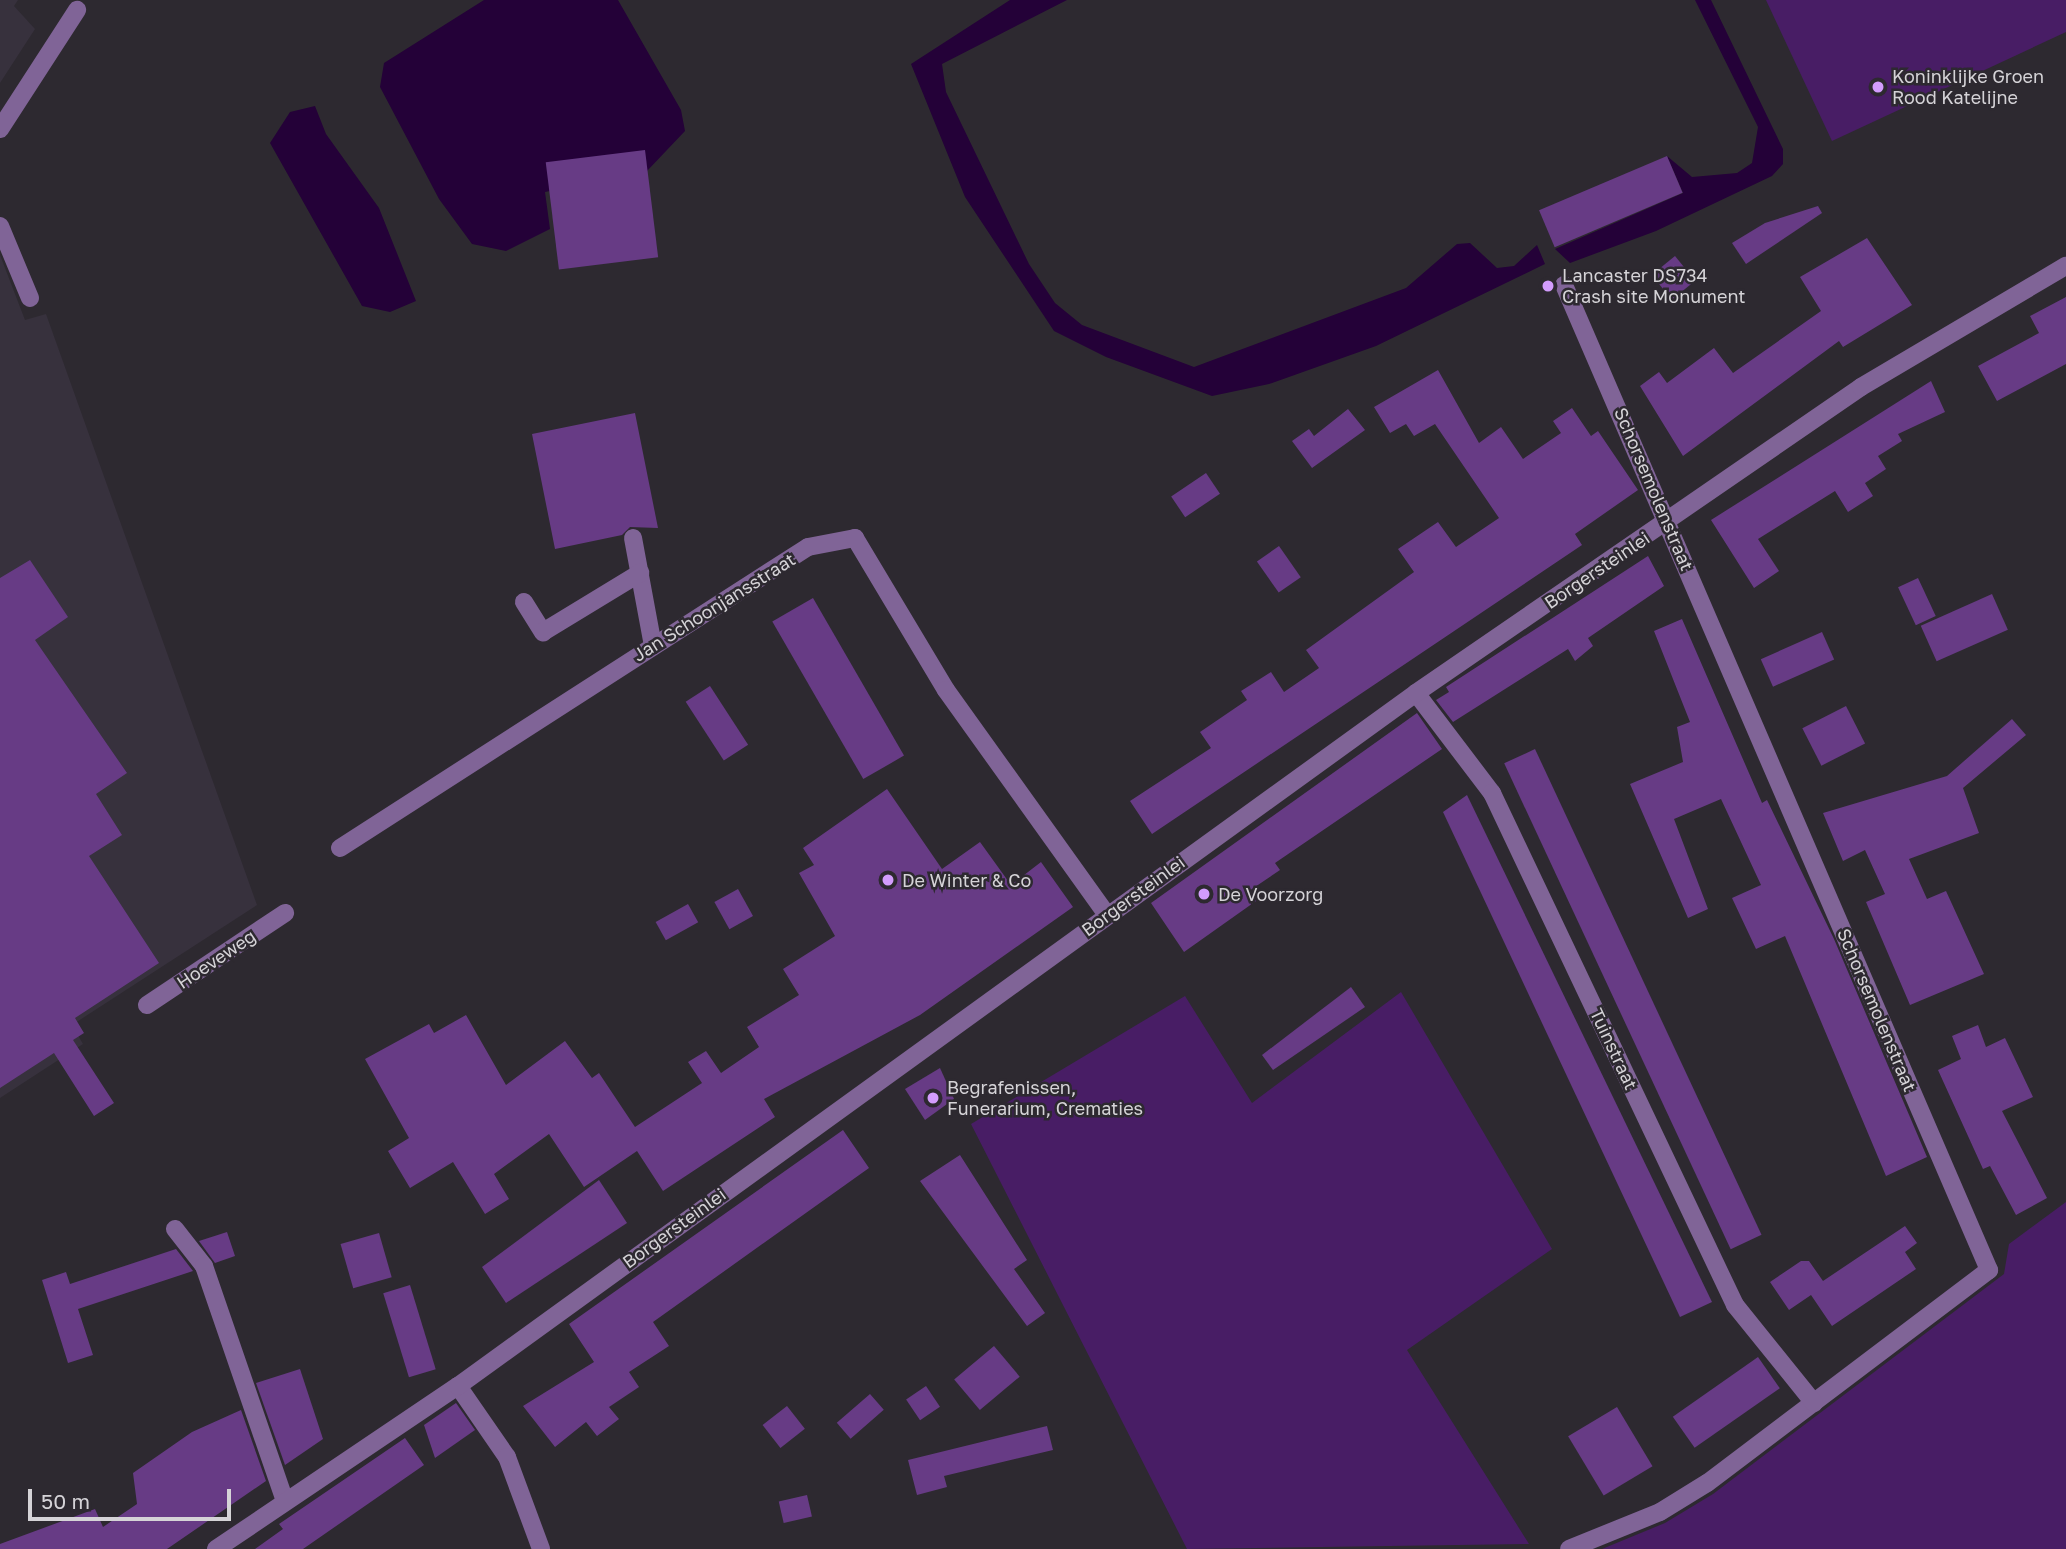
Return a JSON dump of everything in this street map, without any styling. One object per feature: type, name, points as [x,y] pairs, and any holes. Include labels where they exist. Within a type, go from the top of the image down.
[{"type":"street","points":[[0,129],[78,10]]},
{"type":"street","points":[[0,226],[30,298]]},
{"type":"street","name":"Borgersteinlei","points":[[216,1549],[458,1386],[1416,693],[1671,520],[1860,387],[2066,266]]},
{"type":"street","name":"Schorsemolenstraat","points":[[1564,285],[1671,520],[1989,1269],[1814,1403],[1671,1505],[1569,1549]]},
{"type":"street","points":[[633,538],[653,646]]},
{"type":"street","name":"Jan Schoonjansstraat","points":[[340,848],[808,547],[855,538],[946,690],[1107,915]]},
{"type":"street","points":[[524,602],[544,632],[640,573]]},
{"type":"street","name":"Tuinstraat","points":[[1416,693],[1492,793],[1735,1306],[1814,1403]]},
{"type":"street","name":"Hoeveweg","points":[[147,1005],[285,913]]},
{"type":"street","points":[[175,1229],[204,1266],[285,1501]]},
{"type":"street","points":[[458,1386],[507,1457],[541,1549]]},
{"type":"shaded area","points":[[0,0],[18,0],[14,6],[35,29],[0,83]]},
{"type":"shaded area","points":[[484,0],[618,0],[681,110],[685,131],[647,171],[545,192],[550,229],[506,251],[472,244],[439,199],[380,87],[384,63]]},
{"type":"shaded area","points":[[1010,0],[1067,0],[942,64],[946,92],[1029,264],[1055,303],[1082,325],[1194,367],[1406,288],[1457,244],[1470,243],[1497,268],[1514,266],[1537,245],[1545,264],[1376,346],[1269,384],[1212,396],[1106,357],[1054,331],[965,197],[911,64]]},
{"type":"shaded area","points":[[1695,0],[1711,0],[1783,149],[1783,164],[1772,176],[1656,231],[1570,263],[1555,249],[1683,193],[1667,156],[1692,177],[1737,173],[1752,163],[1758,127]]},
{"type":"shaded area","name":"Koninklijke Groen Rood Katelijne","points":[[1766,0],[2066,0],[2066,32],[1832,141]]},
{"type":"shaded area","points":[[315,106],[326,134],[379,208],[416,301],[390,312],[362,306],[270,143],[290,112]]},
{"type":"shaded area","points":[[0,255],[25,320],[46,314],[257,905],[72,1025],[83,1044],[0,1098]]},
{"type":"shaded area","points":[[1401,992],[1552,1249],[1407,1350],[1529,1544],[1187,1549],[971,1124],[1185,996],[1252,1103]]},
{"type":"shaded area","points":[[2066,1202],[2066,1549],[1602,1549],[1665,1523],[1713,1494],[2004,1274],[2009,1244]]},
{"type":"building","points":[[645,150],[658,257],[559,269],[546,162]]},
{"type":"building","points":[[1667,156],[1683,193],[1555,247],[1539,210]]},
{"type":"building","points":[[1818,206],[1822,213],[1746,264],[1732,243],[1765,223]]},
{"type":"building","points":[[1867,238],[1912,305],[1843,347],[1839,341],[1683,456],[1640,386],[1659,372],[1667,383],[1714,348],[1733,373],[1821,311],[1800,277]]},
{"type":"building","points":[[1675,256],[1695,281],[1672,300],[1652,275]]},
{"type":"building","points":[[2066,297],[2066,364],[1997,401],[1978,366],[2039,333],[2030,316]]},
{"type":"building","points":[[1438,370],[1479,443],[1501,427],[1523,459],[1561,433],[1553,421],[1572,408],[1591,436],[1598,431],[1638,490],[1575,534],[1582,545],[1152,834],[1130,801],[1211,748],[1200,732],[1247,700],[1241,691],[1271,672],[1284,692],[1319,668],[1306,650],[1414,572],[1398,549],[1438,522],[1456,547],[1499,518],[1435,424],[1414,436],[1406,424],[1390,433],[1374,407]]},
{"type":"building","points":[[1931,381],[1945,412],[1898,434],[1902,441],[1878,456],[1886,469],[1865,483],[1873,496],[1848,512],[1835,491],[1758,539],[1779,571],[1754,588],[1711,520]]},
{"type":"building","points":[[1348,409],[1365,430],[1312,468],[1292,441],[1309,429],[1314,436]]},
{"type":"building","points":[[635,413],[658,528],[630,527],[622,535],[555,549],[532,434]]},
{"type":"building","points":[[1206,473],[1220,494],[1185,517],[1171,496]]},
{"type":"building","points":[[1279,546],[1301,577],[1279,593],[1257,561]]},
{"type":"building","points":[[1648,556],[1664,586],[1588,638],[1593,646],[1575,661],[1568,649],[1453,722],[1436,700],[1449,692],[1446,687]]},
{"type":"building","points":[[30,560],[68,617],[35,640],[127,773],[96,794],[122,835],[89,856],[159,963],[75,1018],[84,1033],[73,1040],[114,1103],[94,1116],[54,1053],[0,1088],[0,578]]},
{"type":"building","points":[[1918,578],[1936,616],[1916,625],[1898,587]]},
{"type":"building","points":[[1992,594],[2008,630],[1937,661],[1921,626]]},
{"type":"building","points":[[813,598],[904,756],[863,779],[772,622]]},
{"type":"building","points":[[1682,619],[1762,803],[1767,800],[1834,939],[1927,1157],[1886,1176],[1785,936],[1756,949],[1732,898],[1761,885],[1721,799],[1674,819],[1708,909],[1688,918],[1630,784],[1683,762],[1677,727],[1690,722],[1654,631]]},
{"type":"building","points":[[1822,632],[1834,659],[1773,687],[1761,659]]},
{"type":"building","points":[[710,686],[748,745],[724,761],[686,702]]},
{"type":"building","points":[[1846,706],[1865,743],[1821,766],[1802,728]]},
{"type":"building","points":[[1417,713],[1442,749],[1275,863],[1280,870],[1249,891],[1256,901],[1184,952],[1151,903]]},
{"type":"building","points":[[2012,719],[2026,735],[1963,788],[1979,833],[1909,859],[1927,899],[1946,891],[1984,974],[1910,1005],[1866,902],[1885,894],[1865,850],[1843,861],[1823,813],[1947,776]]},
{"type":"building","points":[[1535,749],[1762,1235],[1731,1249],[1504,763]]},
{"type":"building","points":[[887,789],[942,869],[980,842],[1011,885],[1041,862],[1073,907],[920,1015],[764,1099],[775,1117],[663,1191],[637,1151],[584,1187],[549,1134],[494,1174],[509,1199],[485,1214],[453,1162],[410,1188],[388,1151],[409,1138],[365,1059],[429,1024],[434,1033],[466,1015],[506,1085],[565,1041],[592,1078],[599,1073],[635,1127],[702,1083],[688,1062],[706,1051],[721,1073],[759,1047],[747,1027],[799,995],[783,969],[835,936],[799,873],[814,865],[803,848]]},
{"type":"building","points":[[1467,795],[1712,1302],[1680,1317],[1443,812]]},
{"type":"building","points":[[738,889],[753,916],[729,929],[714,902]]},
{"type":"building","points":[[688,904],[698,922],[666,940],[656,922]]},
{"type":"building","points":[[1351,987],[1365,1007],[1273,1070],[1262,1055]]},
{"type":"building","points":[[1978,1025],[1986,1047],[2005,1038],[2033,1097],[2002,1111],[2047,1198],[2016,1215],[1990,1166],[1983,1169],[1938,1070],[1961,1059],[1952,1036]]},
{"type":"building","name":"Begrafenissen, Funerarium, Crematies","points":[[940,1068],[954,1099],[925,1120],[905,1089]]},
{"type":"building","points":[[843,1130],[869,1168],[653,1322],[669,1346],[629,1372],[639,1387],[609,1407],[619,1419],[597,1436],[586,1422],[555,1447],[523,1406],[594,1362],[569,1324]]},
{"type":"building","points":[[960,1155],[1027,1260],[1014,1269],[1045,1313],[1027,1326],[920,1181]]},
{"type":"building","points":[[599,1180],[627,1223],[506,1303],[482,1267]]},
{"type":"building","points":[[1905,1226],[1917,1243],[1905,1252],[1916,1269],[1832,1326],[1811,1295],[1789,1310],[1770,1282],[1801,1261],[1809,1261],[1823,1281]]},
{"type":"building","points":[[227,1232],[235,1256],[215,1263],[199,1241]]},
{"type":"building","points":[[379,1233],[392,1277],[353,1288],[341,1244]]},
{"type":"building","points":[[176,1249],[193,1271],[78,1309],[93,1355],[68,1363],[42,1280],[66,1272],[70,1284]]},
{"type":"building","points":[[410,1285],[436,1369],[409,1377],[383,1293]]},
{"type":"building","points":[[994,1346],[1020,1377],[980,1410],[954,1379]]},
{"type":"building","points":[[1758,1357],[1780,1388],[1695,1448],[1673,1417]]},
{"type":"building","points":[[300,1369],[323,1439],[285,1465],[256,1383]]},
{"type":"building","points":[[926,1386],[940,1407],[920,1420],[906,1399]]},
{"type":"building","points":[[870,1394],[884,1410],[851,1439],[837,1423]]},
{"type":"building","points":[[456,1403],[475,1430],[435,1458],[424,1425]]},
{"type":"building","points":[[787,1406],[805,1429],[780,1448],[763,1425]]},
{"type":"building","points":[[1617,1407],[1653,1466],[1604,1496],[1568,1436]]},
{"type":"building","points":[[241,1410],[266,1481],[167,1549],[0,1549],[0,1544],[95,1509],[103,1527],[137,1504],[133,1473],[192,1432]]},
{"type":"building","points":[[1047,1426],[1053,1450],[944,1476],[947,1487],[917,1495],[908,1460]]},
{"type":"building","points":[[405,1438],[424,1465],[303,1549],[255,1549],[283,1529],[279,1524]]},
{"type":"building","points":[[807,1495],[812,1516],[784,1523],[779,1502]]},
{"type":"place","name":"Koninklijke Groen Rood Katelijne","points":[[1878,87]]},
{"type":"place","name":"Lancaster DS734 Crash site Monument","points":[[1548,286]]},
{"type":"place","name":"De Winter & Co","points":[[888,880]]},
{"type":"place","name":"De Voorzorg","points":[[1204,894]]},
{"type":"place","name":"Begrafenissen, Funerarium, Crematies","points":[[933,1098]]}]
